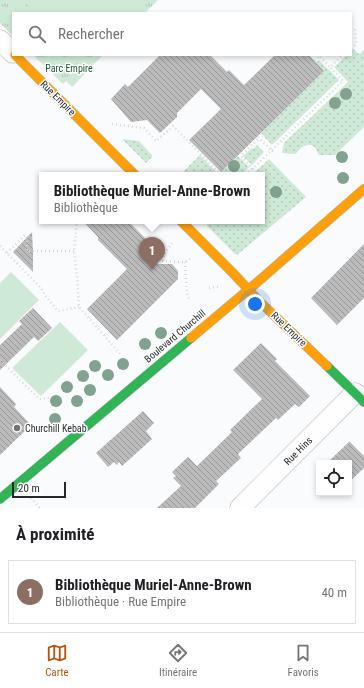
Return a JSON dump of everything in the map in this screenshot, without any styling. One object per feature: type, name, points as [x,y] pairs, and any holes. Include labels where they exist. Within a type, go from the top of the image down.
[{"type":"street","name":"Rue Empire","points":[[0,40],[12,52]]},
{"type":"street","name":"Rue Empire","points":[[16,56],[132,172]]},
{"type":"street","name":"Boulevard Churchill","points":[[0,499],[364,189]]},
{"type":"street","name":"Rue Empire","points":[[184,224],[248,289],[360,398]]},
{"type":"street","name":"Rue Hins","points":[[240,508],[360,398]]},
{"type":"path","points":[[352,47],[356,44],[355,28]]},
{"type":"path","points":[[250,172],[344,81],[318,56],[315,61]]},
{"type":"path","points":[[330,67],[343,56]]},
{"type":"path","points":[[110,124],[144,128],[156,141],[173,126],[218,172]]},
{"type":"path","points":[[253,169],[241,156],[258,138],[272,151]]},
{"type":"path","points":[[77,224],[74,251],[79,307],[122,356]]},
{"type":"path","points":[[7,253],[25,235],[27,238],[27,251],[74,251]]},
{"type":"path","points":[[163,260],[163,255],[175,240]]},
{"type":"path","points":[[0,246],[41,288],[46,297],[58,311],[79,307]]},
{"type":"path","points":[[158,260],[185,262],[192,258]]},
{"type":"path","points":[[185,262],[187,294],[189,299]]},
{"type":"path","points":[[209,288],[220,287]]},
{"type":"path","points":[[0,360],[39,399],[56,397],[64,405]]},
{"type":"path","points":[[28,495],[40,508]]},
{"type":"green space","points":[[0,0],[158,0],[146,12],[12,12],[12,35],[0,23]]},
{"type":"green space","points":[[23,0],[136,0],[124,12],[35,12]]},
{"type":"green space","points":[[353,49],[359,54],[364,50],[364,127],[335,155],[319,155],[316,148],[311,145],[306,145],[301,148],[296,154],[282,153],[284,143],[348,82],[334,67],[346,56],[352,56]]},
{"type":"green space","name":"Parc Empire","points":[[34,56],[102,56],[72,87],[66,81],[63,84]]},
{"type":"green space","points":[[319,60],[339,80],[272,145],[261,133],[324,71],[316,63]]},
{"type":"green space","points":[[122,139],[139,141],[152,155],[152,157],[146,163]]},
{"type":"green space","points":[[257,145],[264,152],[252,165],[243,156]]},
{"type":"green space","points":[[200,155],[216,172],[183,172]]},
{"type":"green space","points":[[238,156],[249,167],[244,172],[221,172]]},
{"type":"green space","points":[[269,159],[306,197],[237,255],[207,226],[207,224],[265,224],[265,172],[255,172]]},
{"type":"green space","points":[[11,272],[39,300],[0,339],[0,283]]},
{"type":"green space","points":[[60,322],[88,350],[41,396],[12,368]]},
{"type":"building","points":[[159,56],[211,56],[227,72],[229,70],[244,85],[274,56],[310,56],[324,71],[221,172],[189,140],[221,109],[201,89],[177,113],[177,117],[160,133],[147,120],[131,122],[111,99],[125,84],[128,87]]},
{"type":"building","points":[[86,224],[131,224],[151,244],[150,245],[157,254],[158,264],[172,264],[178,271],[178,279],[117,340],[87,309],[127,269],[98,240],[98,237]]},
{"type":"building","points":[[32,232],[33,251],[33,272],[13,252]]},
{"type":"building","points":[[364,244],[364,298],[337,325],[311,298]]},
{"type":"building","points":[[33,308],[52,328],[38,341],[34,337],[0,370],[0,345],[22,324],[19,321]]},
{"type":"building","points":[[261,343],[277,359],[275,361],[310,396],[299,407],[295,404],[278,420],[276,418],[238,454],[241,458],[216,481],[219,484],[195,508],[157,508],[181,486],[173,478],[176,476],[172,472],[188,457],[197,466],[232,432],[230,430],[262,399],[233,370]]},
{"type":"building","points":[[0,387],[16,404],[14,407],[31,425],[0,455]]},
{"type":"building","points":[[143,411],[154,423],[146,431],[152,439],[122,466],[119,462],[117,465],[114,462],[108,467],[96,453]]},
{"type":"building","points":[[349,442],[364,456],[364,468],[352,479],[352,460],[330,460]]},
{"type":"traffic: fast","points":[[0,499],[191,338]]},
{"type":"traffic: fast","points":[[327,366],[364,402]]},
{"type":"traffic: slow","points":[[16,56],[132,172]]},
{"type":"traffic: slow","points":[[191,338],[364,189]]},
{"type":"traffic: slow","points":[[184,224],[260,302],[327,366]]},
{"type":"place","name":"Bibliothèque Muriel-Anne-Brown","points":[[152,270]]},
{"type":"place","name":"Churchill Kebab","points":[[17,428]]}]
